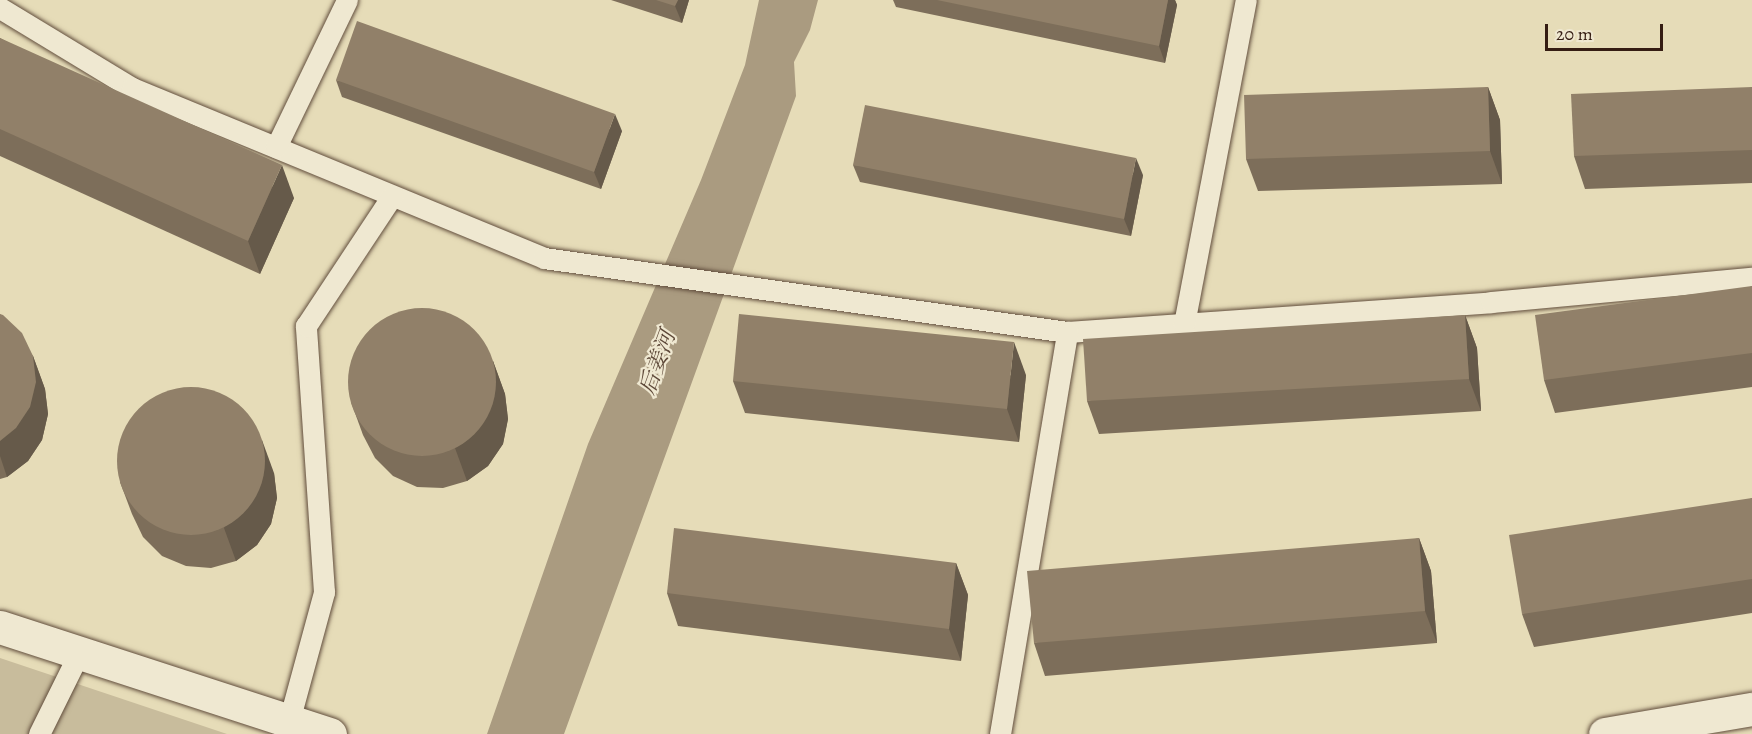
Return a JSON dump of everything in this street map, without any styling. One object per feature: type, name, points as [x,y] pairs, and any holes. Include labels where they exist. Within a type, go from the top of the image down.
[{"type":"street","points":[[0,627],[330,734]]},
{"type":"street","points":[[1605,734],[1752,709]]},
{"type":"lane","points":[[276,147],[347,0]]},
{"type":"lane","points":[[1184,324],[1246,0]]},
{"type":"lane","points":[[0,8],[132,87],[544,258],[1067,332],[1491,302],[1752,278]]},
{"type":"lane","points":[[288,721],[324,592],[306,326],[392,196]]},
{"type":"lane","points":[[1000,734],[1067,332]]},
{"type":"lane","points":[[39,734],[79,653]]},
{"type":"shaded area","points":[[0,658],[227,734],[0,734]]},
{"type":"water","name":"后姜河","points":[[759,0],[818,0],[810,30],[794,62],[796,96],[564,734],[487,734],[588,444],[701,180],[745,65]]},
{"type":"building","points":[[656,0],[678,0],[675,6]]},
{"type":"building","points":[[937,0],[1168,0],[1159,46]]},
{"type":"building","points":[[357,21],[615,114],[594,172],[336,80]]},
{"type":"building","points":[[0,38],[282,165],[248,241],[0,129]]},
{"type":"building","points":[[1488,87],[1490,151],[1246,159],[1244,95]]},
{"type":"building","points":[[1752,87],[1752,150],[1574,156],[1571,94]]},
{"type":"building","points":[[865,105],[1136,158],[1124,219],[853,165]]},
{"type":"building","points":[[1752,286],[1752,353],[1544,380],[1535,315]]},
{"type":"building","points":[[422,308],[450,314],[474,330],[490,354],[496,382],[490,410],[474,434],[450,450],[422,456],[394,450],[370,434],[354,410],[348,382],[354,354],[370,330],[394,314]]},
{"type":"building","points":[[0,314],[22,333],[33,356],[36,382],[30,407],[16,428],[0,441]]},
{"type":"building","points":[[739,314],[1014,342],[1007,409],[733,381]]},
{"type":"building","points":[[1465,315],[1469,379],[1087,401],[1083,339]]},
{"type":"building","points":[[191,387],[219,393],[243,409],[259,433],[265,461],[259,489],[243,513],[219,529],[191,535],[163,529],[139,513],[123,489],[117,461],[123,433],[139,409],[163,393]]},
{"type":"building","points":[[1752,498],[1752,579],[1522,614],[1509,535]]},
{"type":"building","points":[[674,528],[956,563],[949,629],[667,593]]},
{"type":"building","points":[[1419,538],[1425,611],[1034,643],[1027,571]]}]
